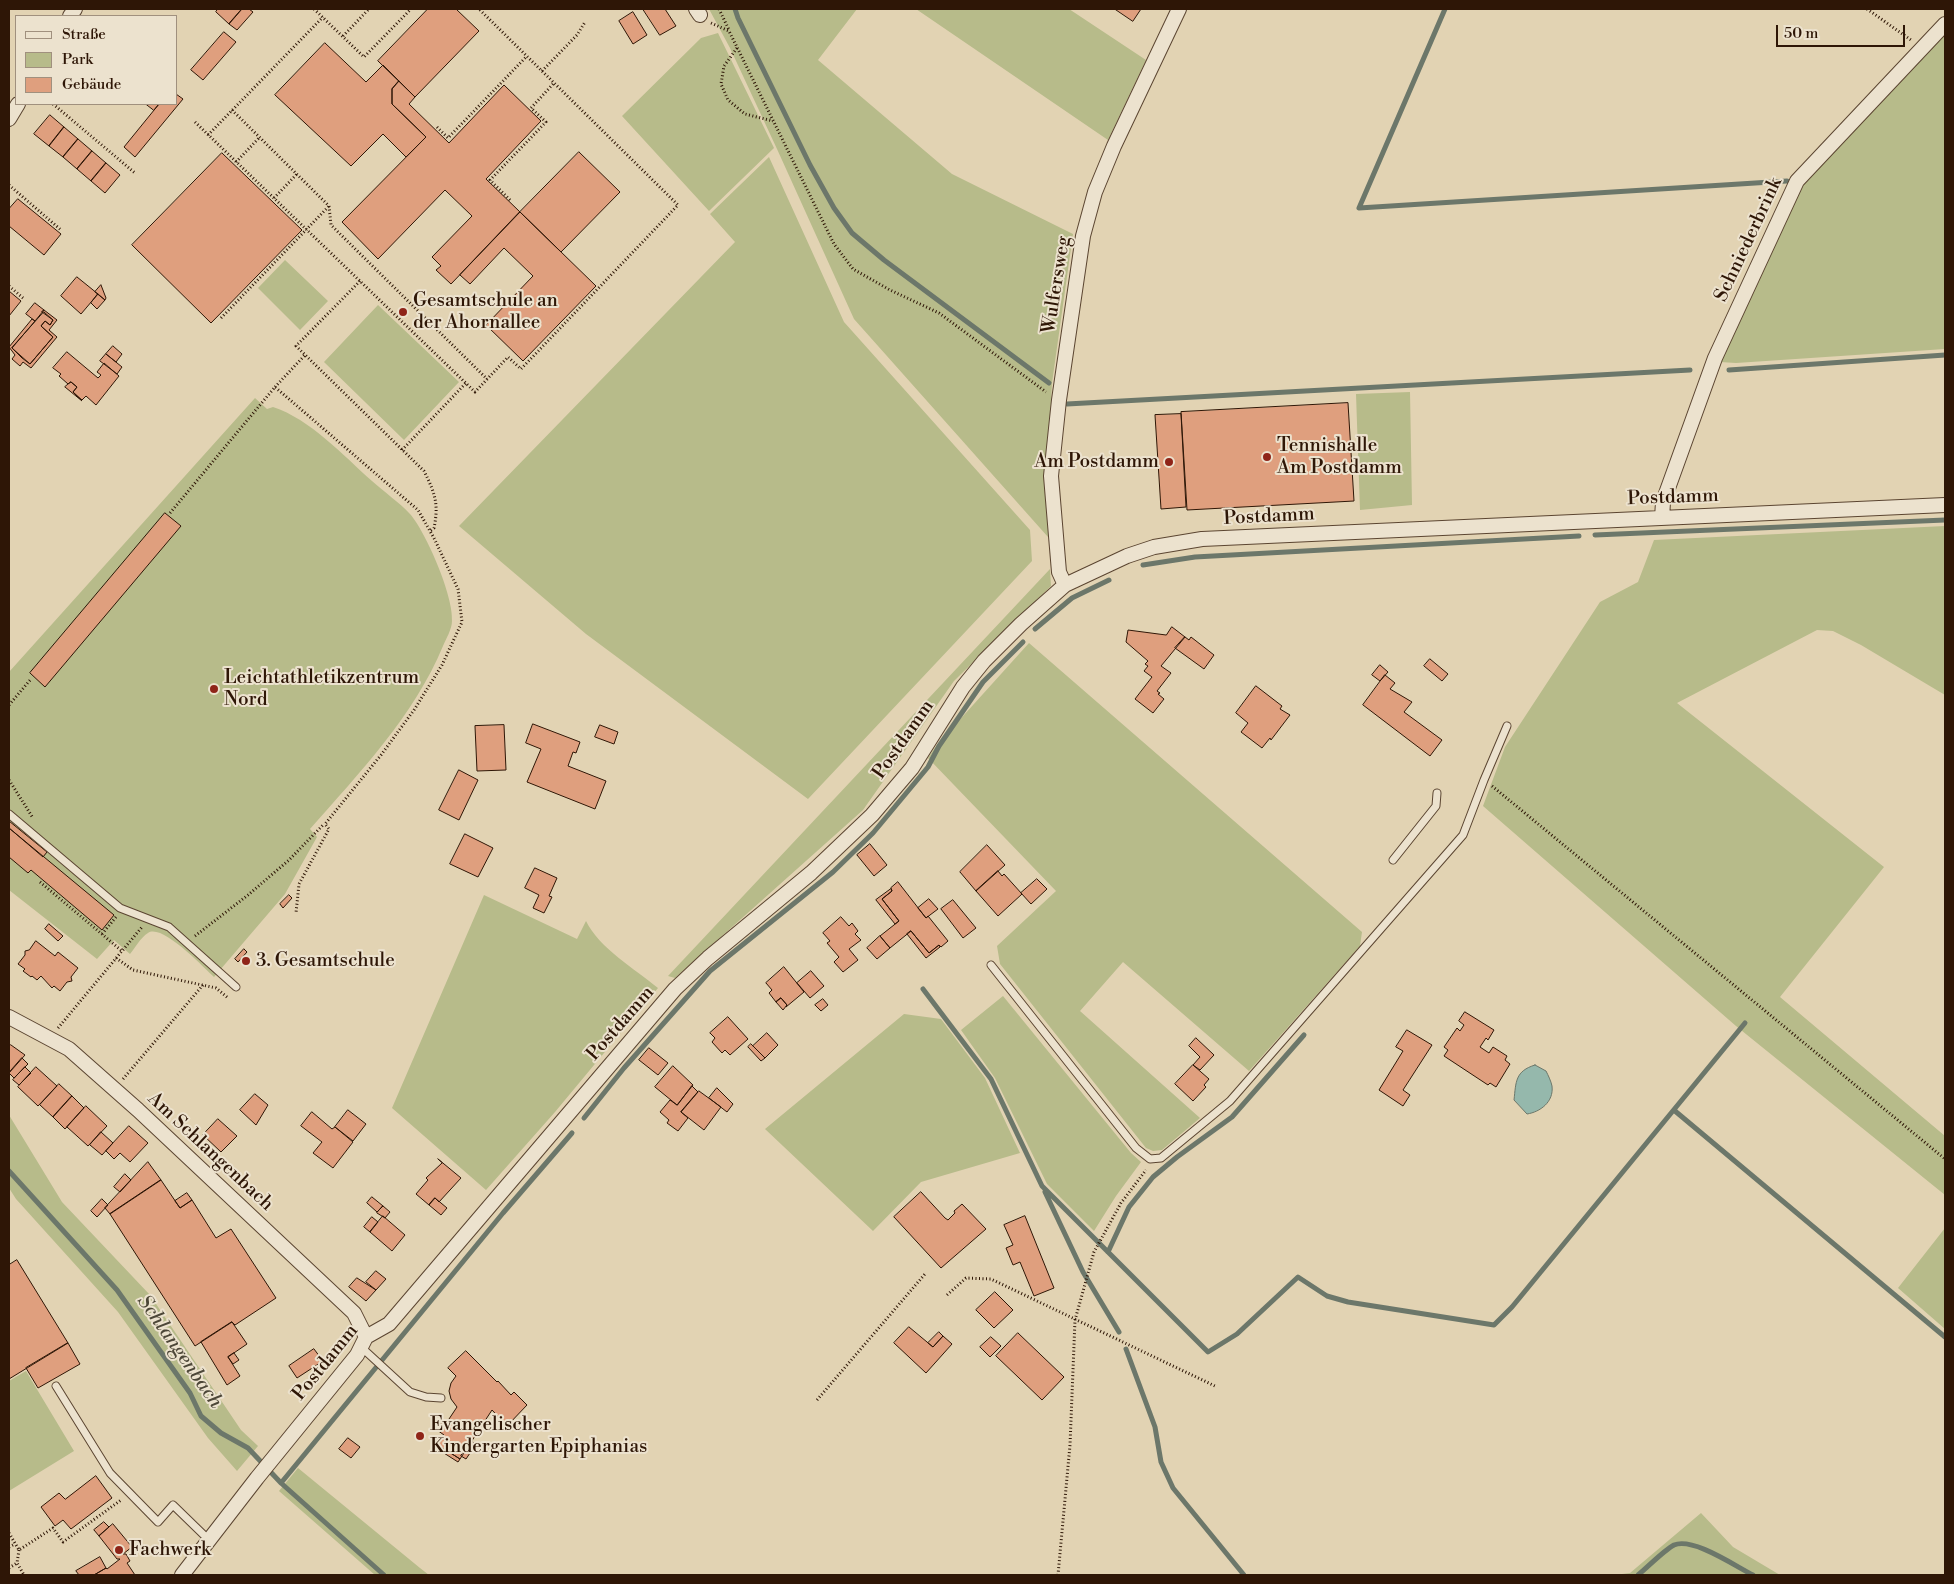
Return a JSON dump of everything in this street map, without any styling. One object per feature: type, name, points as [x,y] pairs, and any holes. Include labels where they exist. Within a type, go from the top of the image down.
[{"type":"street","name":"Wulfersweg","points":[[1065,585],[1059,572],[1051,476],[1059,400],[1083,236],[1096,192],[1114,146],[1180,9]]},
{"type":"street","name":"Schniederbrink","points":[[1662,518],[1663,502],[1714,358],[1797,181],[1945,24]]},
{"type":"street","points":[[9,119],[17,105]]},
{"type":"street","name":"Postdamm","points":[[182,1575],[257,1478],[357,1355],[364,1342],[388,1324],[675,989],[708,958],[811,873],[872,815],[912,768],[964,687],[984,661],[1021,624],[1065,585],[1127,556],[1154,547],[1202,539],[1945,505]]},
{"type":"street","name":"Am Schlangenbach","points":[[9,1017],[69,1049],[114,1090],[354,1313],[364,1342]]},
{"type":"lane","points":[[991,965],[1136,1148],[1150,1159],[1161,1158],[1230,1101],[1292,1034],[1463,835],[1507,726]]},
{"type":"lane","points":[[1393,860],[1436,806],[1438,793]]},
{"type":"lane","points":[[9,814],[123,909],[169,927],[236,987]]},
{"type":"lane","points":[[364,1342],[375,1360],[410,1392],[426,1397],[441,1398]]},
{"type":"lane","points":[[56,1386],[110,1473],[128,1492],[158,1522],[173,1505],[209,1540]]},
{"type":"path","points":[[314,9],[364,57],[411,9]]},
{"type":"path","points":[[343,36],[369,9]]},
{"type":"path","points":[[195,122],[475,392],[508,357],[521,368],[678,205],[479,9]]},
{"type":"path","points":[[719,9],[834,244],[853,269],[890,290],[939,313],[1059,400]]},
{"type":"path","points":[[1867,9],[1922,48]]},
{"type":"path","points":[[698,12],[710,22],[729,31]]},
{"type":"path","points":[[208,135],[322,17]]},
{"type":"path","points":[[542,71],[577,35],[585,22]]},
{"type":"path","points":[[737,48],[724,66],[721,84],[728,100],[745,114],[773,121]]},
{"type":"path","points":[[437,127],[448,138],[527,56]]},
{"type":"path","points":[[510,200],[490,180],[546,122],[531,108],[554,83]]},
{"type":"path","points":[[54,105],[135,173]]},
{"type":"path","points":[[232,110],[330,206],[331,226],[487,378]]},
{"type":"path","points":[[236,162],[260,137]]},
{"type":"path","points":[[274,198],[297,174]]},
{"type":"path","points":[[9,185],[62,230]]},
{"type":"path","points":[[221,318],[330,206]]},
{"type":"path","points":[[360,281],[296,346],[424,471],[434,490],[437,503],[434,528],[430,531]]},
{"type":"path","points":[[9,286],[23,298]]},
{"type":"path","points":[[170,513],[275,387],[305,355]]},
{"type":"path","points":[[402,450],[466,383]]},
{"type":"path","points":[[187,942],[289,860],[324,824],[381,755],[414,710],[442,665],[462,622],[458,589],[418,510],[275,387]]},
{"type":"path","points":[[9,705],[31,678]]},
{"type":"path","points":[[1484,780],[1945,1159]]},
{"type":"path","points":[[296,912],[299,884],[329,829],[324,824]]},
{"type":"path","points":[[40,882],[122,951]]},
{"type":"path","points":[[102,934],[123,909]]},
{"type":"path","points":[[49,1039],[149,919]]},
{"type":"path","points":[[116,958],[133,970],[216,988],[228,998]]},
{"type":"path","points":[[114,1090],[203,985]]},
{"type":"path","points":[[1058,1575],[1070,1445],[1074,1320],[1094,1252],[1121,1203],[1146,1169],[1150,1159]]},
{"type":"path","points":[[818,1400],[925,1274]]},
{"type":"path","points":[[947,1295],[966,1278],[991,1279],[1217,1387]]},
{"type":"path","points":[[19,1550],[53,1528],[64,1542],[115,1506],[128,1492]]},
{"type":"path","points":[[9,1533],[19,1550],[17,1563],[24,1575]]},
{"type":"path","points":[[9,1547],[15,1544]]},
{"type":"path","points":[[9,1568],[17,1563]]},
{"type":"green space","points":[[709,9],[857,9],[818,60],[952,174],[1073,234],[1052,383],[1047,475],[1048,537],[854,319],[730,48]]},
{"type":"green space","points":[[916,9],[1069,9],[1146,60],[1108,140]]},
{"type":"green space","points":[[718,33],[774,148],[709,211],[622,116],[701,38]]},
{"type":"green space","points":[[1945,33],[1945,349],[1736,363],[1720,362],[1801,184]]},
{"type":"green space","points":[[769,157],[844,322],[1030,530],[1032,561],[808,799],[586,634],[459,526],[735,242],[710,214]]},
{"type":"green space","points":[[285,260],[328,301],[300,330],[258,288]]},
{"type":"green space","points":[[378,305],[459,382],[404,440],[324,362]]},
{"type":"green space","points":[[1410,392],[1412,505],[1360,510],[1356,394]]},
{"type":"green space","name":"Leichtathletikzentrum Nord","points":[[255,398],[267,409],[273,407],[287,413],[313,429],[410,514],[424,535],[444,581],[451,610],[451,627],[431,672],[401,720],[366,765],[310,829],[317,837],[285,894],[214,977],[172,940],[163,934],[154,932],[145,935],[130,954],[114,940],[97,959],[9,890],[9,672]]},
{"type":"green space","points":[[1945,526],[1945,695],[1861,645],[1833,631],[1817,630],[1677,703],[1884,867],[1780,997],[1945,1136],[1945,1195],[1736,1026],[1483,806],[1505,747],[1600,602],[1638,582],[1654,540]]},
{"type":"green space","points":[[1050,569],[1051,586],[954,681],[863,810],[675,978],[668,976]]},
{"type":"green space","points":[[1029,643],[1362,932],[1360,946],[1249,1071],[1123,962],[1080,1011],[1200,1118],[1162,1150],[1153,1151],[1146,1148],[1000,964],[997,946],[1056,891],[928,758],[936,746]]},
{"type":"green space","points":[[484,895],[577,939],[586,921],[608,949],[658,988],[555,1112],[486,1190],[392,1108]]},
{"type":"green space","points":[[1003,996],[1131,1153],[1141,1162],[1116,1196],[1094,1231],[1047,1184],[995,1078],[961,1030]]},
{"type":"green space","points":[[904,1014],[941,1019],[985,1078],[1020,1153],[921,1182],[873,1231],[765,1129]]},
{"type":"green space","points":[[9,1115],[62,1202],[150,1295],[241,1430],[258,1446],[237,1471],[208,1438],[118,1312],[16,1199],[9,1188]]},
{"type":"green space","points":[[1945,1228],[1945,1329],[1898,1288]]},
{"type":"green space","points":[[26,1371],[74,1451],[9,1491],[9,1381]]},
{"type":"green space","points":[[298,1468],[429,1575],[375,1575],[279,1491]]},
{"type":"green space","points":[[1701,1513],[1733,1547],[1780,1575],[1614,1575],[1630,1573]]},
{"type":"water","points":[[1535,1065],[1546,1071],[1552,1084],[1552,1092],[1545,1105],[1537,1111],[1527,1114],[1514,1100],[1515,1088],[1520,1074],[1528,1067]]},
{"type":"building","points":[[218,9],[242,9],[229,24],[216,12]]},
{"type":"building","points":[[242,9],[249,9],[253,12],[237,30],[229,24]]},
{"type":"building","points":[[428,9],[456,9],[479,31],[415,97],[378,61]]},
{"type":"building","points":[[643,9],[665,9],[676,26],[660,35]]},
{"type":"building","points":[[1115,9],[1141,9],[1133,21]]},
{"type":"building","points":[[633,12],[647,35],[633,44],[619,21]]},
{"type":"building","points":[[224,32],[236,42],[203,80],[191,70]]},
{"type":"building","points":[[325,43],[366,82],[383,65],[399,81],[392,89],[392,104],[426,137],[406,157],[383,134],[351,166],[275,95]]},
{"type":"building","points":[[399,81],[415,97],[409,104],[449,143],[504,85],[541,121],[486,179],[520,212],[451,284],[436,270],[441,266],[432,257],[472,216],[445,190],[378,259],[342,222],[426,137],[392,104],[392,89]]},
{"type":"building","points":[[178,95],[183,99],[135,157],[124,147],[158,105],[178,105]]},
{"type":"building","points":[[147,105],[158,105],[154,110]]},
{"type":"building","points":[[50,115],[64,127],[49,146],[34,134]]},
{"type":"building","points":[[64,127],[78,139],[63,157],[49,146]]},
{"type":"building","points":[[78,139],[92,151],[77,169],[63,157]]},
{"type":"building","points":[[92,151],[106,163],[91,181],[77,169]]},
{"type":"building","points":[[579,152],[620,192],[561,252],[520,212]]},
{"type":"building","points":[[222,153],[302,230],[211,323],[132,245]]},
{"type":"building","points":[[106,163],[120,175],[105,193],[91,181]]},
{"type":"building","points":[[18,199],[61,234],[44,255],[9,226],[9,209]]},
{"type":"building","points":[[520,212],[596,286],[523,361],[486,325],[533,276],[504,248],[470,284],[460,275]]},
{"type":"building","points":[[77,277],[98,294],[81,314],[61,296]]},
{"type":"building","points":[[101,285],[106,298],[105,300],[95,292]]},
{"type":"building","points":[[9,291],[21,301],[9,316]]},
{"type":"building","points":[[98,294],[105,300],[97,309],[91,303]]},
{"type":"building","points":[[35,303],[44,310],[35,321],[26,314]]},
{"type":"building","points":[[44,310],[57,320],[49,330],[57,337],[31,368],[23,362],[20,366],[12,359],[15,355],[9,347],[32,319],[35,321],[12,348],[22,358],[30,364],[53,337],[41,326],[45,321],[50,325],[53,320],[42,312]]},
{"type":"building","points":[[44,312],[53,320],[50,325],[45,321],[41,326],[53,337],[30,364],[12,348]]},
{"type":"building","points":[[113,346],[122,354],[116,362],[106,354]]},
{"type":"building","points":[[67,352],[98,378],[101,375],[97,372],[104,363],[119,376],[96,405],[86,396],[82,400],[73,392],[77,387],[71,382],[68,384],[59,376],[61,374],[53,368]]},
{"type":"building","points":[[106,354],[122,367],[117,374],[100,361]]},
{"type":"building","points":[[71,382],[77,387],[73,392],[82,401],[65,387]]},
{"type":"building","name":"Tennishalle Am Postdamm","points":[[1348,403],[1354,501],[1187,510],[1181,412]]},
{"type":"building","points":[[1181,414],[1186,507],[1161,509],[1155,415]]},
{"type":"building","points":[[165,513],[181,526],[45,687],[30,673]]},
{"type":"building","points":[[1172,627],[1185,637],[1161,666],[1171,673],[1157,691],[1164,699],[1153,713],[1135,699],[1152,677],[1144,671],[1148,666],[1145,664],[1148,661],[1126,642],[1128,630],[1166,635]]},
{"type":"building","points":[[1185,637],[1189,640],[1191,637],[1214,655],[1204,669],[1175,648]]},
{"type":"building","points":[[1430,659],[1448,674],[1442,681],[1424,666]]},
{"type":"building","points":[[1380,665],[1388,672],[1380,681],[1372,675]]},
{"type":"building","points":[[1385,675],[1395,683],[1390,689],[1412,702],[1404,712],[1442,740],[1430,756],[1363,705]]},
{"type":"building","points":[[1256,686],[1282,706],[1280,709],[1290,715],[1271,740],[1270,738],[1262,748],[1241,732],[1248,723],[1236,713]]},
{"type":"building","points":[[533,724],[580,742],[576,753],[573,752],[568,766],[606,781],[595,809],[527,782],[541,749],[526,743]]},
{"type":"building","points":[[504,725],[506,770],[477,771],[475,726]]},
{"type":"building","points":[[600,725],[618,732],[614,744],[595,737]]},
{"type":"building","points":[[459,770],[478,780],[459,820],[439,810]]},
{"type":"building","points":[[9,821],[47,852],[43,857],[9,828]]},
{"type":"building","points":[[9,828],[114,915],[102,930],[31,870],[28,873],[9,857]]},
{"type":"building","points":[[465,834],[493,848],[478,877],[450,864]]},
{"type":"building","points":[[870,844],[887,865],[874,876],[857,855]]},
{"type":"building","points":[[987,845],[1005,865],[976,891],[960,872]]},
{"type":"building","points":[[535,868],[557,878],[549,896],[552,897],[544,913],[533,908],[539,895],[525,888]]},
{"type":"building","points":[[998,871],[1002,876],[1004,874],[1022,894],[998,916],[976,891]]},
{"type":"building","points":[[1037,879],[1047,889],[1031,904],[1021,893]]},
{"type":"building","points":[[898,882],[926,918],[928,916],[948,941],[941,947],[939,945],[929,953],[911,931],[890,948],[880,936],[899,921],[882,899],[892,891],[891,888]]},
{"type":"building","points":[[891,889],[892,891],[882,899],[899,921],[895,924],[876,900]]},
{"type":"building","points":[[289,895],[292,898],[283,908],[280,904]]},
{"type":"building","points":[[929,899],[938,909],[926,918],[918,908]]},
{"type":"building","points":[[953,900],[976,928],[963,938],[941,909]]},
{"type":"building","points":[[841,917],[849,926],[852,923],[858,931],[855,934],[861,940],[849,949],[858,960],[843,972],[834,962],[839,957],[827,943],[830,941],[823,933]]},
{"type":"building","points":[[49,924],[63,936],[58,941],[45,929]]},
{"type":"building","points":[[911,931],[929,953],[939,945],[940,947],[926,958],[907,934]]},
{"type":"building","points":[[880,936],[890,948],[877,959],[867,948]]},
{"type":"building","points":[[36,941],[55,956],[58,952],[78,968],[71,977],[72,981],[67,982],[60,991],[54,986],[52,988],[41,976],[37,980],[31,977],[18,964],[25,955],[25,951],[29,950]]},
{"type":"building","points":[[244,949],[247,952],[238,962],[235,959]]},
{"type":"building","points":[[784,967],[804,992],[786,1007],[787,1005],[781,998],[776,1002],[769,993],[772,990],[766,983]]},
{"type":"building","points":[[811,971],[824,986],[810,998],[797,983]]},
{"type":"building","points":[[781,998],[787,1005],[783,1010],[776,1002]]},
{"type":"building","points":[[823,999],[828,1005],[821,1011],[815,1005]]},
{"type":"building","points":[[1465,1012],[1494,1030],[1488,1040],[1486,1038],[1480,1047],[1489,1053],[1493,1047],[1507,1056],[1505,1060],[1510,1064],[1496,1087],[1490,1083],[1488,1085],[1444,1056],[1448,1050],[1444,1047],[1457,1028],[1460,1031],[1464,1025],[1459,1021]]},
{"type":"building","points":[[728,1017],[748,1039],[730,1055],[725,1050],[722,1053],[712,1042],[715,1038],[710,1033]]},
{"type":"building","points":[[1407,1030],[1432,1045],[1403,1090],[1410,1095],[1403,1106],[1379,1090],[1403,1051],[1396,1047]]},
{"type":"building","points":[[767,1033],[778,1045],[765,1058],[753,1046]]},
{"type":"building","points":[[1196,1038],[1214,1055],[1200,1070],[1193,1065],[1200,1057],[1189,1046]]},
{"type":"building","points":[[751,1044],[765,1058],[761,1061],[748,1047]]},
{"type":"building","points":[[11,1045],[25,1055],[9,1073],[9,1046]]},
{"type":"building","points":[[649,1048],[668,1063],[658,1075],[639,1060]]},
{"type":"building","points":[[22,1058],[28,1064],[14,1078],[9,1073]]},
{"type":"building","points":[[1193,1065],[1209,1079],[1204,1085],[1206,1087],[1193,1101],[1175,1084]]},
{"type":"building","points":[[673,1066],[693,1085],[677,1105],[655,1087]]},
{"type":"building","points":[[25,1067],[31,1073],[19,1085],[13,1080]]},
{"type":"building","points":[[36,1067],[57,1086],[38,1106],[18,1087]]},
{"type":"building","points":[[59,1084],[72,1096],[53,1117],[40,1105]]},
{"type":"building","points":[[692,1086],[698,1092],[681,1112],[688,1118],[678,1131],[667,1123],[669,1120],[660,1112],[670,1100],[677,1105]]},
{"type":"building","points":[[717,1088],[733,1104],[727,1112],[709,1098]]},
{"type":"building","points":[[699,1091],[721,1107],[704,1130],[681,1112]]},
{"type":"building","points":[[255,1094],[268,1105],[256,1125],[240,1110]]},
{"type":"building","points":[[72,1096],[84,1108],[65,1129],[53,1117]]},
{"type":"building","points":[[86,1106],[107,1126],[88,1146],[67,1127]]},
{"type":"building","points":[[348,1110],[366,1124],[353,1141],[335,1127]]},
{"type":"building","points":[[312,1112],[332,1129],[335,1127],[353,1142],[333,1168],[313,1153],[322,1142],[301,1126]]},
{"type":"building","points":[[218,1119],[237,1136],[221,1152],[203,1135]]},
{"type":"building","points":[[129,1126],[148,1143],[130,1162],[120,1153],[114,1159],[106,1151]]},
{"type":"building","points":[[101,1132],[113,1143],[102,1155],[90,1145]]},
{"type":"building","points":[[438,1159],[461,1178],[439,1202],[435,1198],[429,1205],[416,1194],[428,1180],[426,1178],[442,1163]]},
{"type":"building","points":[[148,1162],[161,1180],[110,1214],[105,1208]]},
{"type":"building","points":[[125,1174],[131,1180],[120,1192],[114,1187]]},
{"type":"building","points":[[161,1180],[180,1208],[192,1200],[216,1238],[231,1229],[276,1298],[235,1325],[232,1322],[195,1346],[110,1214]]},
{"type":"building","points":[[921,1192],[948,1220],[962,1204],[986,1229],[941,1268],[894,1217]]},
{"type":"building","points":[[187,1193],[192,1200],[180,1208],[175,1201]]},
{"type":"building","points":[[372,1197],[383,1206],[377,1212],[367,1203]]},
{"type":"building","points":[[435,1198],[447,1208],[441,1215],[429,1205]]},
{"type":"building","points":[[102,1199],[108,1205],[97,1217],[91,1211]]},
{"type":"building","points":[[383,1206],[390,1212],[385,1218],[377,1213]]},
{"type":"building","points":[[383,1216],[405,1235],[392,1251],[370,1232]]},
{"type":"building","points":[[1025,1216],[1054,1288],[1034,1296],[1020,1262],[1013,1265],[1006,1248],[1013,1245],[1004,1225]]},
{"type":"building","points":[[372,1217],[378,1222],[370,1232],[364,1227]]},
{"type":"building","points":[[17,1260],[68,1343],[9,1379],[9,1265]]},
{"type":"building","points":[[376,1271],[386,1279],[376,1290],[366,1282]]},
{"type":"building","points":[[357,1278],[376,1290],[366,1301],[349,1287]]},
{"type":"building","points":[[995,1292],[1013,1310],[994,1328],[976,1310]]},
{"type":"building","points":[[232,1322],[247,1344],[228,1357],[240,1376],[227,1385],[201,1342]]},
{"type":"building","points":[[909,1327],[933,1347],[943,1336],[952,1344],[926,1373],[894,1343]]},
{"type":"building","points":[[939,1332],[943,1336],[933,1347],[928,1343]]},
{"type":"building","points":[[1018,1333],[1064,1377],[1042,1400],[996,1356]]},
{"type":"building","points":[[991,1337],[1001,1346],[990,1357],[980,1347]]},
{"type":"building","points":[[68,1343],[80,1364],[38,1388],[26,1368]]},
{"type":"building","points":[[314,1349],[323,1361],[297,1378],[289,1366]]},
{"type":"building","points":[[466,1351],[511,1395],[514,1392],[527,1405],[507,1426],[492,1410],[460,1459],[438,1445],[444,1435],[437,1430],[443,1420],[447,1422],[457,1407],[451,1399],[449,1391],[451,1383],[456,1376],[448,1368]]},
{"type":"building","points":[[234,1353],[239,1360],[233,1364],[228,1357]]},
{"type":"building","points":[[348,1438],[360,1447],[351,1458],[339,1449]]},
{"type":"building","points":[[471,1441],[476,1444],[466,1459],[461,1456]]},
{"type":"building","points":[[438,1445],[460,1459],[458,1462],[436,1448]]},
{"type":"building","points":[[96,1476],[112,1498],[71,1529],[63,1520],[55,1526],[41,1507],[59,1493],[65,1499]]},
{"type":"building","points":[[104,1522],[109,1527],[99,1536],[94,1530]]},
{"type":"building","name":"Fachwerk","points":[[113,1524],[132,1547],[123,1554],[126,1554],[130,1561],[127,1563],[135,1575],[94,1575],[107,1569],[120,1559],[117,1559],[99,1536]]},
{"type":"building","points":[[100,1557],[106,1568],[94,1575],[79,1575],[76,1571]]},
{"type":"waterway","points":[[735,9],[810,165],[834,208],[852,233],[884,260],[1049,383]]},
{"type":"waterway","points":[[1445,9],[1359,208],[1787,181]]},
{"type":"waterway","points":[[1729,370],[1945,355]]},
{"type":"waterway","points":[[1067,404],[1690,370]]},
{"type":"waterway","points":[[1595,535],[1945,520]]},
{"type":"waterway","points":[[1143,565],[1195,557],[1579,536]]},
{"type":"waterway","points":[[1035,629],[1072,598],[1109,580]]},
{"type":"waterway","points":[[584,1118],[624,1068],[710,971],[833,872],[873,833],[928,767],[939,746],[983,682],[1023,642]]},
{"type":"waterway","points":[[923,989],[991,1079],[1042,1186],[1208,1352],[1237,1334],[1298,1277],[1327,1296],[1348,1302],[1494,1325],[1512,1307],[1745,1023]]},
{"type":"waterway","points":[[1108,1252],[1129,1207],[1153,1177],[1232,1117],[1304,1035]]},
{"type":"waterway","points":[[1675,1111],[1945,1337]]},
{"type":"waterway","points":[[281,1483],[503,1213],[572,1133]]},
{"type":"waterway","name":"Schlangenbach","points":[[9,1171],[117,1290],[190,1393],[201,1416],[221,1433],[248,1448],[281,1483],[384,1575]]},
{"type":"waterway","points":[[1045,1192],[1083,1272],[1119,1332]]},
{"type":"waterway","points":[[1126,1349],[1155,1427],[1161,1462],[1173,1488],[1244,1575]]},
{"type":"waterway","points":[[1638,1575],[1674,1545],[1682,1544],[1703,1549],[1753,1575]]},
{"type":"place","name":"Gesamtschule an der Ahornallee","points":[[403,312]]},
{"type":"place","name":"Tennishalle Am Postdamm","points":[[1267,457]]},
{"type":"place","name":"Am Postdamm","points":[[1169,462]]},
{"type":"place","name":"Leichtathletikzentrum Nord","points":[[214,689]]},
{"type":"place","name":"3. Gesamtschule","points":[[246,961]]},
{"type":"place","name":"Evangelischer Kindergarten Epiphanias","points":[[420,1436]]},
{"type":"place","name":"Fachwerk","points":[[119,1550]]}]
